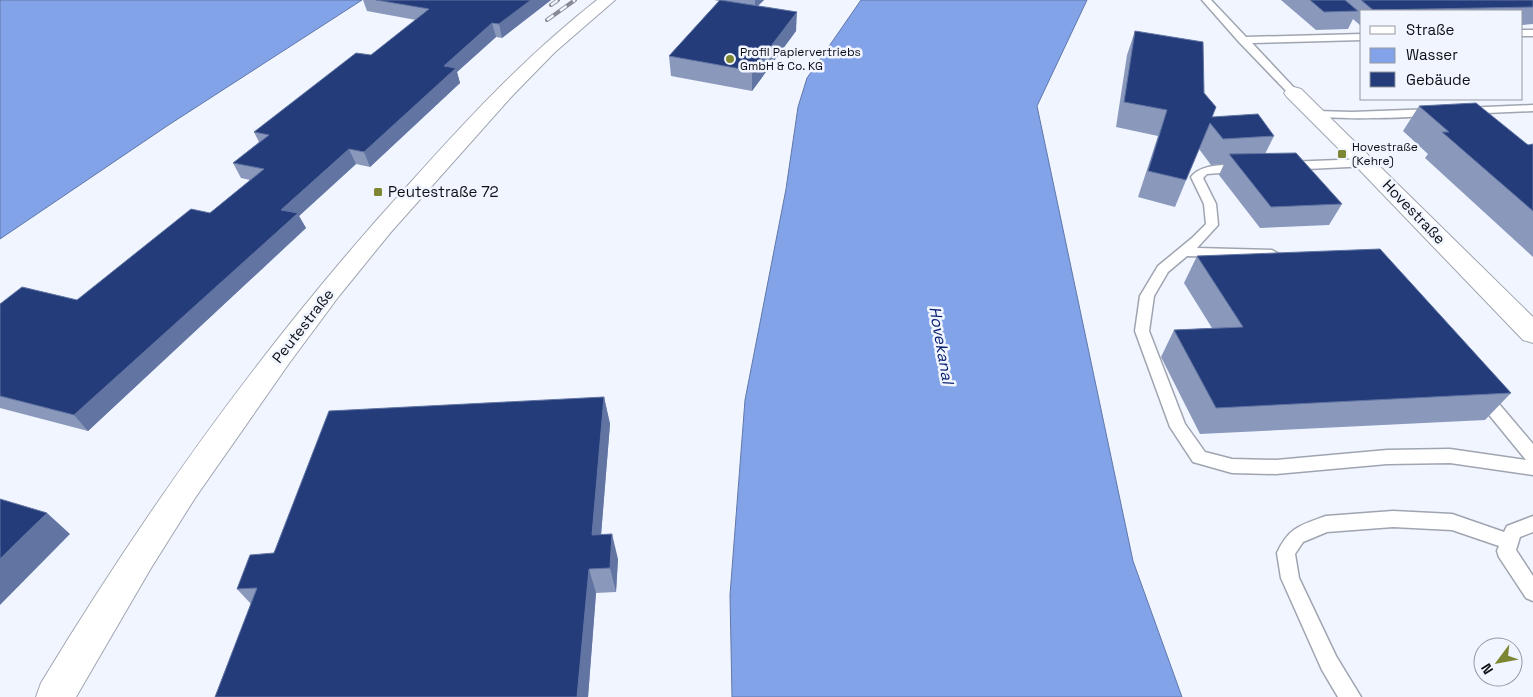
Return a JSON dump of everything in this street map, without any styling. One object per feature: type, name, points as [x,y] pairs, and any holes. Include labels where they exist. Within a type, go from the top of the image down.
[{"type":"street","name":"Peutestraße","points":[[55,697],[147,546],[244,400],[298,331],[365,248],[518,78],[575,25],[608,0]]},
{"type":"street","name":"Hovestraße","points":[[1294,93],[1533,334]]},
{"type":"lane","points":[[1206,0],[1294,93]]},
{"type":"lane","points":[[1242,40],[1360,33]]},
{"type":"lane","points":[[1316,114],[1352,115],[1533,108]]},
{"type":"lane","points":[[1365,163],[1204,171],[1197,177],[1210,204],[1212,226],[1163,269],[1147,296],[1142,331],[1178,427],[1200,457],[1232,466],[1276,467],[1387,457],[1450,456],[1533,468]]},
{"type":"lane","points":[[1184,252],[1283,254]]},
{"type":"lane","points":[[1476,387],[1533,456]]},
{"type":"lane","points":[[1350,697],[1329,663],[1290,578],[1286,553],[1297,536],[1326,524],[1393,519],[1452,522],[1509,542]]},
{"type":"lane","points":[[1533,524],[1513,532],[1506,551],[1533,592]]},
{"type":"water","points":[[0,0],[362,0],[167,126],[0,239]]},
{"type":"water","name":"Hovekanal","points":[[861,0],[1087,0],[1037,106],[1133,561],[1182,697],[732,697],[730,595],[745,400],[786,189],[798,107],[807,78]]},
{"type":"building","points":[[376,0],[531,0],[499,24],[492,23],[444,66],[456,68],[364,152],[349,149],[281,210],[298,213],[74,415],[0,396],[0,304],[22,287],[77,300],[191,209],[210,213],[264,169],[233,163],[269,135],[254,132],[356,53],[371,55],[429,9]]},
{"type":"building","points":[[720,0],[797,12],[752,71],[669,56]]},
{"type":"building","points":[[1310,0],[1345,0],[1358,11],[1324,12]]},
{"type":"building","points":[[1361,0],[1533,0],[1533,7],[1373,10]]},
{"type":"building","points":[[1135,31],[1203,42],[1204,93],[1216,107],[1212,117],[1258,114],[1274,136],[1223,139],[1210,123],[1186,180],[1148,171],[1167,110],[1124,102]]},
{"type":"building","points":[[1476,103],[1528,145],[1533,144],[1533,211],[1442,132],[1449,132],[1419,106]]},
{"type":"building","points":[[1296,153],[1342,204],[1271,207],[1229,154]]},
{"type":"building","points":[[1380,249],[1511,393],[1216,408],[1174,330],[1243,327],[1197,256]]},
{"type":"building","points":[[604,397],[592,535],[612,534],[610,568],[589,569],[577,697],[215,697],[257,588],[237,589],[250,555],[274,553],[329,411]]},
{"type":"building","points":[[0,499],[47,513],[0,559]]},
{"type":"railway","points":[[551,5],[558,0]]},
{"type":"railway","points":[[547,20],[575,0]]},
{"type":"place","name":"Profil Papiervertriebs GmbH & Co. KG","points":[[730,59]]},
{"type":"place","name":"Hovestraße (Kehre)","points":[[1342,154]]},
{"type":"place","name":"Peutestraße 72","points":[[378,192]]}]
